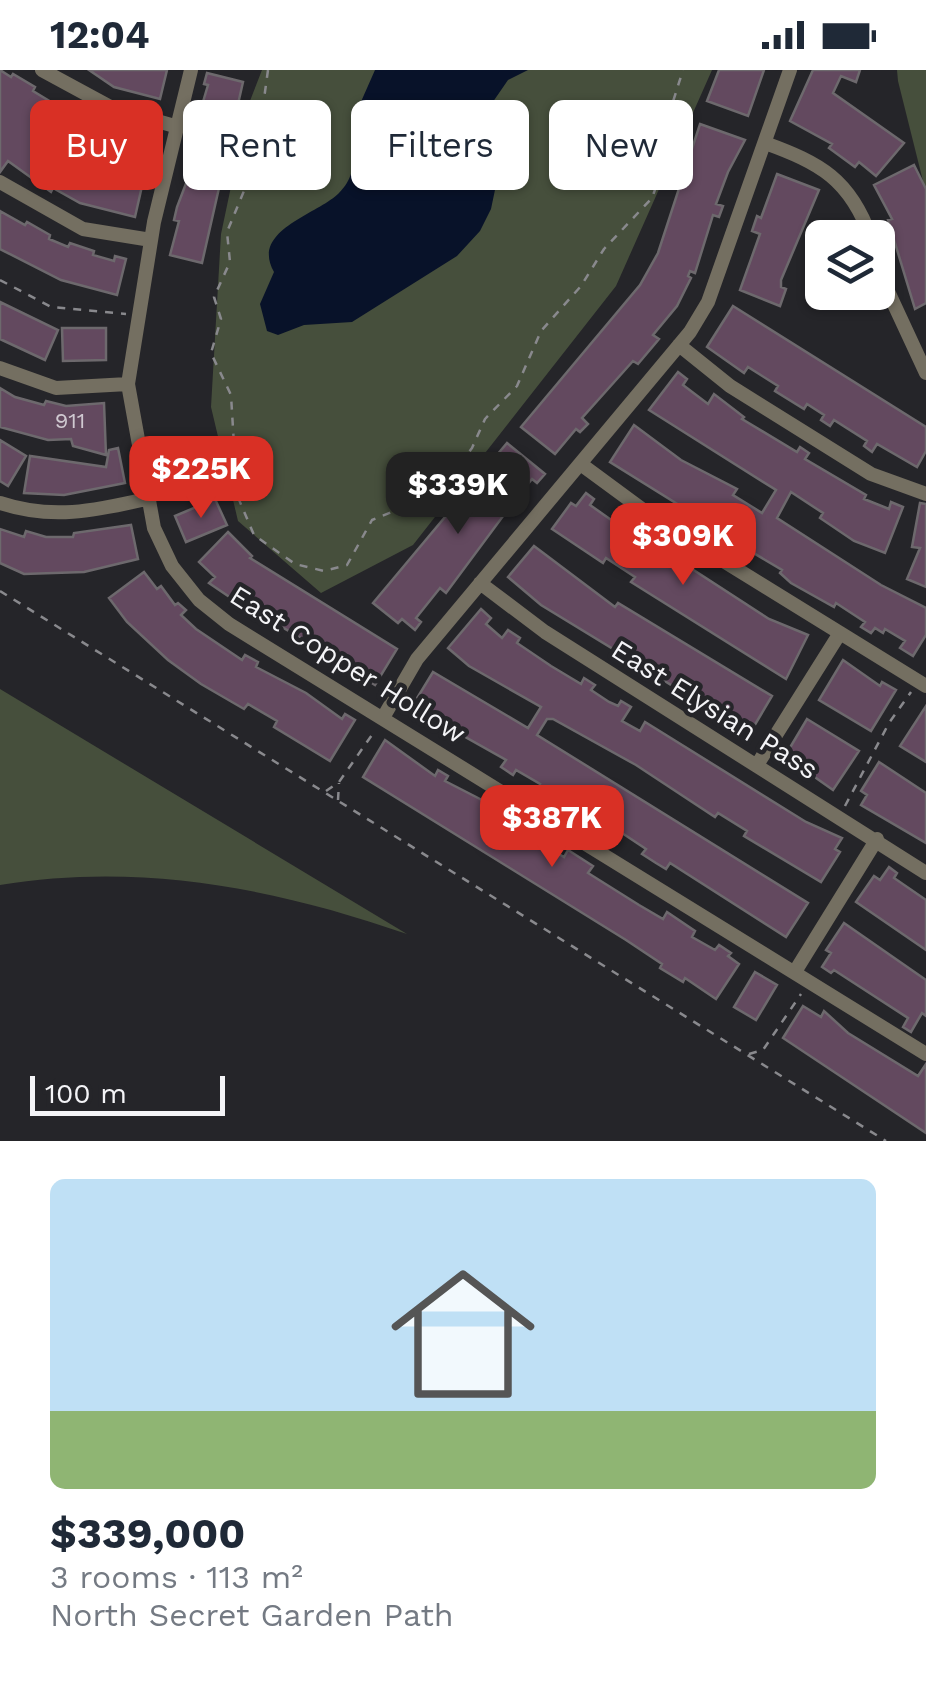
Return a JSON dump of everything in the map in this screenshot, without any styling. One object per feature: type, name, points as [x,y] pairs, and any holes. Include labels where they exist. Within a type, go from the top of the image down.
[{"type":"street","points":[[42,70],[112,108],[178,127]]},
{"type":"street","name":"East Copper Hollow","points":[[191,70],[150,240],[128,384],[146,499],[172,566],[199,600],[230,624],[796,970],[926,1054]]},
{"type":"street","points":[[384,716],[418,659],[582,466],[679,346],[708,302],[790,70]]},
{"type":"street","points":[[765,142],[815,162],[839,182],[860,208],[864,220]]},
{"type":"street","points":[[0,182],[83,229],[150,240]]},
{"type":"street","points":[[895,307],[926,374]]},
{"type":"street","points":[[679,346],[730,386],[872,474],[926,494]]},
{"type":"street","points":[[0,368],[56,388],[128,384]]},
{"type":"street","points":[[582,466],[642,510],[925,683]]},
{"type":"street","points":[[0,502],[26,512],[62,515],[146,499]]},
{"type":"street","name":"East Elysian Pass","points":[[480,584],[544,632],[926,872]]},
{"type":"street","points":[[756,765],[840,633]]},
{"type":"street","points":[[796,970],[876,840]]},
{"type":"path","points":[[268,70],[260,128],[243,154],[246,186],[227,232],[230,262],[214,296],[222,319],[211,353],[231,394],[238,495],[254,535],[296,564],[324,570],[347,565],[372,520],[438,493],[472,448],[485,419],[517,386],[541,331],[580,286],[604,250],[652,198],[662,170],[665,126],[683,70]]},
{"type":"path","points":[[0,280],[51,307],[136,316]]},
{"type":"path","points":[[0,591],[886,1141]]},
{"type":"path","points":[[839,816],[910,692],[925,683]]},
{"type":"path","points":[[325,792],[340,782],[384,716]]},
{"type":"path","points":[[338,800],[340,782]]},
{"type":"path","points":[[764,1064],[762,1050],[812,982]]},
{"type":"path","points":[[748,1054],[762,1050]]},
{"type":"green space","points":[[262,70],[712,70],[693,113],[693,100],[549,100],[549,190],[659,190],[616,286],[413,545],[321,593],[238,521],[211,407],[221,234],[230,190],[331,190],[331,100],[250,100]]},
{"type":"green space","points":[[897,70],[926,70],[926,193],[898,81]]},
{"type":"green space","points":[[0,689],[407,934],[307,904],[206,884],[104,876],[0,885]]},
{"type":"water","points":[[375,70],[528,70],[508,80],[494,100],[362,100]]},
{"type":"water","points":[[351,173],[351,190],[495,190],[480,231],[457,256],[352,322],[304,325],[278,335],[267,331],[260,304],[274,272],[269,257],[271,245],[289,225],[329,201],[347,183]]},
{"type":"building","points":[[0,70],[35,87],[33,91],[48,100],[30,100],[30,177],[8,161],[0,172]]},
{"type":"building","points":[[89,70],[167,70],[160,99],[114,87]]},
{"type":"building","points":[[719,70],[764,70],[748,116],[707,101]]},
{"type":"building","points":[[813,70],[860,70],[856,82],[841,76],[833,93],[904,143],[876,176],[859,162],[855,167],[829,148],[832,144],[790,121]]},
{"type":"building","points":[[207,73],[243,82],[239,100],[204,100],[208,85],[204,84]]},
{"type":"building","points":[[700,124],[745,140],[728,172],[716,204],[723,206],[719,217],[713,215],[695,273],[690,271],[691,278],[677,306],[653,335],[659,339],[638,364],[633,361],[582,418],[588,424],[580,432],[576,429],[555,454],[521,427],[640,285],[658,253],[679,190],[693,190],[693,146]]},
{"type":"building","points":[[914,165],[926,189],[926,303],[915,309],[895,243],[895,220],[888,220],[892,219],[874,185]]},
{"type":"building","points":[[777,174],[819,190],[781,280],[781,287],[786,289],[780,306],[740,290],[760,234],[752,231],[757,216],[761,218]]},
{"type":"building","points":[[57,190],[141,190],[135,217],[80,203]]},
{"type":"building","points":[[184,190],[219,190],[202,263],[170,255],[179,221],[174,220]]},
{"type":"building","points":[[0,211],[68,247],[70,243],[114,261],[115,256],[126,259],[117,295],[61,280],[0,249]]},
{"type":"building","points":[[0,302],[58,330],[45,360],[0,339]]},
{"type":"building","points":[[733,306],[926,427],[926,451],[917,467],[877,444],[872,452],[864,446],[867,441],[834,420],[830,426],[821,420],[824,415],[807,404],[804,409],[775,391],[778,386],[748,367],[744,373],[707,347]]},
{"type":"building","points":[[62,328],[106,328],[106,360],[63,361]]},
{"type":"building","points":[[678,372],[687,379],[683,385],[708,404],[714,394],[742,419],[797,452],[800,447],[809,453],[805,459],[866,495],[864,499],[889,509],[891,502],[903,507],[885,553],[854,541],[820,518],[823,513],[791,492],[777,518],[881,585],[926,608],[926,635],[913,656],[900,648],[905,641],[885,629],[883,633],[875,628],[871,633],[861,627],[865,622],[836,603],[834,607],[791,583],[780,573],[782,570],[713,529],[710,533],[699,526],[703,520],[610,462],[634,425],[681,460],[737,489],[733,495],[762,513],[776,490],[649,410]]},
{"type":"building","points":[[0,388],[44,405],[46,401],[66,406],[104,403],[106,455],[73,446],[71,439],[48,440],[0,427]]},
{"type":"building","points":[[0,440],[26,456],[8,486],[0,481]]},
{"type":"building","points":[[507,443],[545,474],[537,483],[532,479],[446,593],[440,588],[416,618],[421,622],[415,630],[402,619],[398,623],[373,603]]},
{"type":"building","points":[[118,448],[125,483],[64,495],[24,493],[30,456],[106,467],[109,450]]},
{"type":"building","points":[[586,493],[594,499],[590,505],[658,551],[662,544],[671,550],[669,554],[769,619],[808,635],[786,679],[631,582],[635,577],[606,558],[603,563],[552,529],[571,503],[576,506]]},
{"type":"building","points":[[215,499],[227,525],[186,542],[175,516]]},
{"type":"building","points":[[920,503],[926,504],[926,587],[907,579],[920,548],[912,547]]},
{"type":"building","points":[[131,525],[138,559],[84,572],[24,574],[0,563],[0,529],[24,537],[26,531],[46,537],[73,537],[74,533]]},
{"type":"building","points":[[228,532],[250,558],[397,649],[375,685],[322,652],[319,657],[309,651],[313,645],[253,613],[209,583],[215,577],[199,562]]},
{"type":"building","points":[[534,546],[615,607],[618,603],[772,696],[747,738],[734,730],[736,726],[644,668],[642,672],[629,663],[631,660],[541,605],[508,577]]},
{"type":"building","points":[[144,572],[157,589],[161,586],[175,605],[178,603],[186,610],[181,615],[196,629],[242,660],[245,655],[258,662],[256,667],[306,693],[342,719],[345,714],[355,720],[330,761],[274,727],[277,721],[248,704],[244,709],[201,684],[127,622],[109,598]]},
{"type":"building","points":[[481,609],[491,618],[486,624],[502,638],[508,630],[520,638],[517,643],[551,666],[581,684],[584,678],[595,685],[591,690],[609,702],[618,706],[621,701],[631,707],[622,721],[640,731],[645,722],[806,822],[842,838],[835,849],[840,852],[821,882],[744,836],[747,831],[718,813],[715,817],[636,765],[553,719],[547,719],[537,735],[808,903],[786,937],[670,863],[666,869],[656,863],[642,854],[646,849],[571,803],[568,809],[538,787],[540,784],[516,770],[513,775],[501,767],[506,760],[458,733],[454,739],[445,733],[447,729],[411,708],[433,672],[528,728],[541,707],[469,666],[448,648]]},
{"type":"building","points":[[843,660],[880,686],[882,682],[896,690],[871,731],[819,700]]},
{"type":"building","points":[[926,706],[926,762],[900,746]]},
{"type":"building","points":[[807,719],[859,751],[833,790],[785,756]]},
{"type":"building","points":[[385,740],[435,776],[438,770],[448,776],[445,781],[480,799],[529,834],[532,829],[546,837],[542,844],[564,857],[568,850],[593,866],[588,873],[639,905],[663,919],[667,912],[695,931],[692,937],[715,950],[719,945],[731,953],[728,956],[739,964],[716,999],[685,978],[683,982],[660,968],[662,964],[626,940],[363,777]]},
{"type":"building","points":[[879,762],[926,793],[926,843],[861,805],[867,795],[861,791]]},
{"type":"building","points":[[889,867],[897,873],[894,878],[926,900],[926,950],[856,902],[874,876],[880,880]]},
{"type":"building","points":[[844,923],[926,980],[926,1016],[922,1013],[911,1032],[903,1027],[908,1018],[834,970],[831,973],[822,967],[831,953],[826,950]]},
{"type":"building","points":[[755,972],[777,985],[756,1020],[734,1007]]},
{"type":"building","points":[[803,1006],[821,1017],[824,1011],[848,1033],[918,1076],[926,1064],[926,1133],[783,1038]]}]
